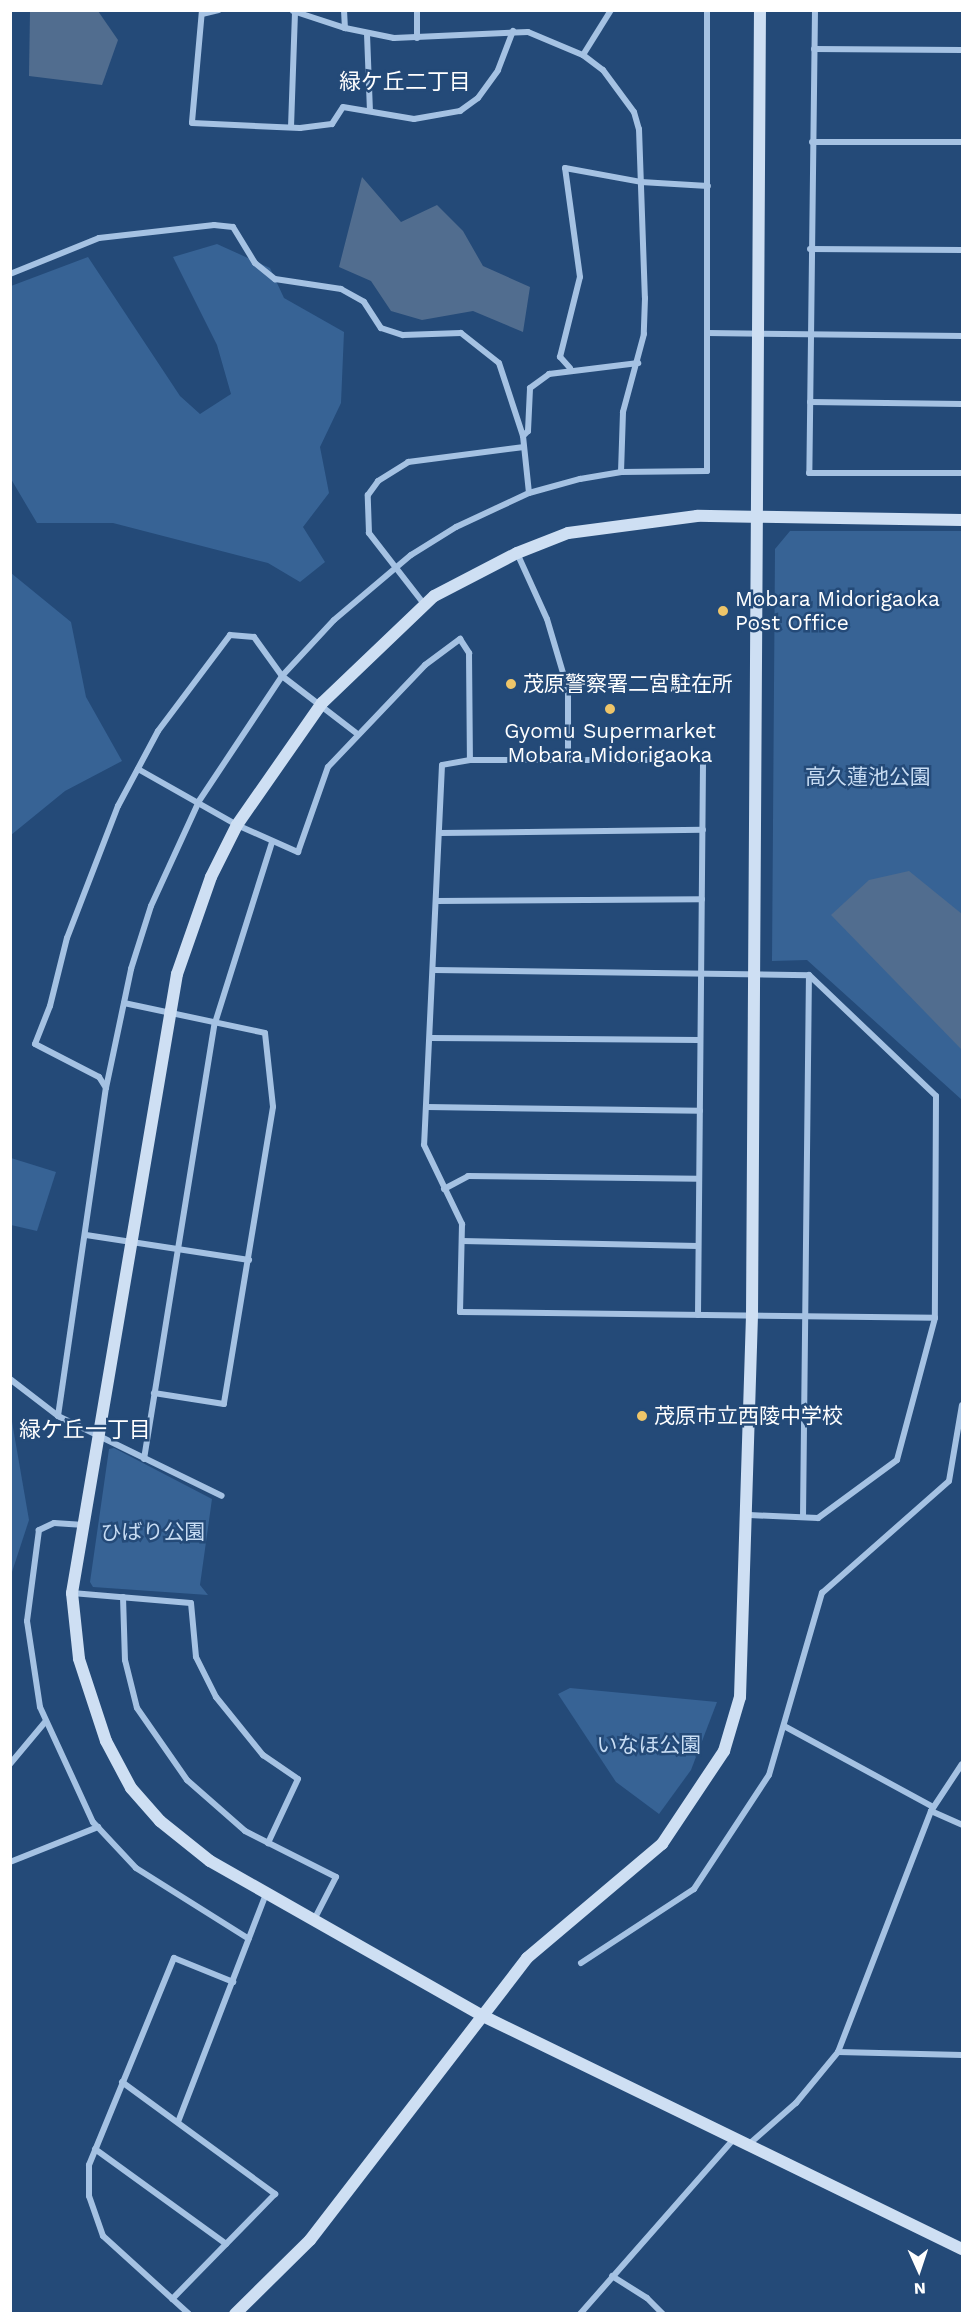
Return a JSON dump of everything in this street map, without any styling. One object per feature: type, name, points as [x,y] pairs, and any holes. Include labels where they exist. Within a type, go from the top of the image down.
[{"type":"street","points":[[219,10],[202,12],[192,123],[291,127],[332,124],[343,107],[414,120],[460,111],[478,98],[498,70],[513,31]]},
{"type":"street","points":[[344,10],[345,28]]},
{"type":"street","points":[[417,10],[417,38]]},
{"type":"street","points":[[584,55],[611,10]]},
{"type":"street","points":[[58,1416],[106,1088],[123,1003],[151,906],[199,801],[282,676],[334,620],[396,568],[456,527],[529,493],[621,472],[707,471],[707,10]]},
{"type":"street","points":[[235,2313],[310,2240],[527,1958],[662,1844],[716,1766],[734,1724],[743,1677],[749,1515],[755,973],[760,10]]},
{"type":"street","points":[[815,10],[810,249],[809,472],[963,473]]},
{"type":"street","points":[[291,127],[294,11],[367,34],[417,38],[513,31],[528,32],[584,55],[603,70],[634,112],[639,129],[645,298],[638,363],[623,412],[621,472]]},
{"type":"street","points":[[367,34],[370,111]]},
{"type":"street","points":[[814,49],[963,50]]},
{"type":"street","points":[[812,141],[963,142]]},
{"type":"street","points":[[570,368],[560,357],[580,277],[565,168],[641,182],[708,186]]},
{"type":"street","points":[[10,274],[99,238],[214,225],[233,227],[255,263],[275,279],[341,289],[364,302],[381,328],[403,334],[461,333],[499,363],[523,436],[529,493]]},
{"type":"street","points":[[810,249],[963,250]]},
{"type":"street","points":[[706,333],[963,336]]},
{"type":"street","points":[[523,436],[528,431],[530,388],[549,374],[570,368],[638,363]]},
{"type":"street","points":[[810,402],[963,404]]},
{"type":"street","points":[[423,604],[369,533],[366,520],[368,495],[378,481],[420,460],[524,447]]},
{"type":"street","points":[[963,520],[758,519],[697,516],[631,522],[568,533],[517,553],[423,604],[322,703],[237,825],[193,924],[167,1013],[101,1436],[72,1593],[79,1659],[92,1708],[132,1788],[160,1821],[201,1855],[265,1896],[481,2015],[963,2249]]},
{"type":"street","points":[[517,553],[547,619],[568,690],[568,760]]},
{"type":"street","points":[[106,1088],[99,1077],[34,1044],[50,1006],[67,938],[118,806],[158,731],[230,635],[254,637],[282,676],[322,703],[356,733]]},
{"type":"street","points":[[138,769],[199,801],[237,825],[297,852],[328,767],[356,733],[425,665],[460,639],[468,653],[470,760]]},
{"type":"street","points":[[666,760],[470,760],[442,765],[424,1144],[462,1224],[460,1312],[935,1318]]},
{"type":"street","points":[[698,1315],[703,765]]},
{"type":"street","points":[[440,833],[702,830]]},
{"type":"street","points":[[144,1459],[215,1023],[272,842]]},
{"type":"street","points":[[436,901],[702,899]]},
{"type":"street","points":[[434,970],[808,975],[936,1096],[935,1318],[897,1460],[818,1518],[749,1515]]},
{"type":"street","points":[[803,1517],[808,975]]},
{"type":"street","points":[[123,1003],[265,1033],[273,1107],[224,1404],[154,1394]]},
{"type":"street","points":[[430,1038],[699,1040]]},
{"type":"street","points":[[427,1107],[700,1111]]},
{"type":"street","points":[[444,1189],[468,1176],[698,1179]]},
{"type":"street","points":[[86,1235],[249,1260]]},
{"type":"street","points":[[462,1241],[698,1246]]},
{"type":"street","points":[[10,1379],[58,1416],[222,1496]]},
{"type":"street","points":[[581,1964],[694,1889],[769,1775],[822,1593],[949,1481],[963,1405]]},
{"type":"street","points":[[84,1525],[54,1523],[39,1530],[32,1565],[27,1621],[46,1721],[98,1827],[135,1868],[249,1939]]},
{"type":"street","points":[[72,1593],[190,1603],[196,1657],[216,1697],[263,1755],[298,1779],[268,1843]]},
{"type":"street","points":[[123,1597],[125,1660],[137,1708],[187,1780],[245,1830],[336,1877],[313,1923]]},
{"type":"street","points":[[10,1764],[46,1721]]},
{"type":"street","points":[[783,1726],[963,1825]]},
{"type":"street","points":[[747,2145],[796,2103],[838,2052],[932,1809],[963,1764]]},
{"type":"street","points":[[10,1862],[98,1827]]},
{"type":"street","points":[[178,2122],[265,1896]]},
{"type":"street","points":[[189,2313],[103,2236],[88,2185],[95,2149],[174,1958],[233,1982]]},
{"type":"street","points":[[838,2052],[963,2055]]},
{"type":"street","points":[[122,2082],[275,2194],[172,2299]]},
{"type":"street","points":[[580,2313],[734,2138]]},
{"type":"street","points":[[95,2149],[226,2244]]},
{"type":"street","points":[[612,2276],[647,2298],[663,2313]]},
{"type":"green space","points":[[217,244],[270,268],[284,298],[344,332],[341,403],[320,447],[329,493],[303,527],[325,562],[300,582],[268,563],[113,523],[37,523],[11,479],[11,286],[88,257],[180,396],[200,414],[231,394],[217,345],[173,257]]},
{"type":"green space","name":"高久蓮池公園","points":[[790,531],[962,531],[962,1100],[807,960],[772,961],[775,549]]},
{"type":"green space","points":[[11,573],[71,622],[86,697],[122,761],[65,791],[11,835]]},
{"type":"green space","points":[[11,1158],[56,1172],[37,1231],[11,1225]]},
{"type":"green space","points":[[11,1416],[29,1520],[11,1575]]},
{"type":"green space","name":"ひばり公園","points":[[114,1448],[212,1499],[200,1585],[208,1595],[93,1587],[90,1582],[109,1449]]},
{"type":"green space","name":"いなほ公園","points":[[570,1688],[717,1702],[691,1770],[659,1814],[616,1782],[558,1694]]},
{"type":"shaded area","points":[[30,11],[98,11],[118,40],[102,85],[29,76]]},
{"type":"shaded area","points":[[362,177],[401,222],[437,205],[463,231],[483,266],[530,287],[523,332],[473,311],[422,320],[391,311],[371,281],[339,267]]},
{"type":"shaded area","points":[[909,871],[962,914],[962,1050],[831,915],[869,880]]},
{"type":"place","name":"Mobara Midorigaoka Post Office","points":[[723,611]]},
{"type":"place","name":"茂原警察署二宮駐在所","points":[[511,684]]},
{"type":"place","name":"Gyomu Supermarket Mobara Midorigaoka","points":[[610,709]]},
{"type":"place","name":"茂原市立西陵中学校","points":[[642,1416]]},
{"type":"district","name":"緑ケ丘二丁目","points":[[405,82]]},
{"type":"district","name":"緑ケ丘一丁目","points":[[85,1430]]}]
